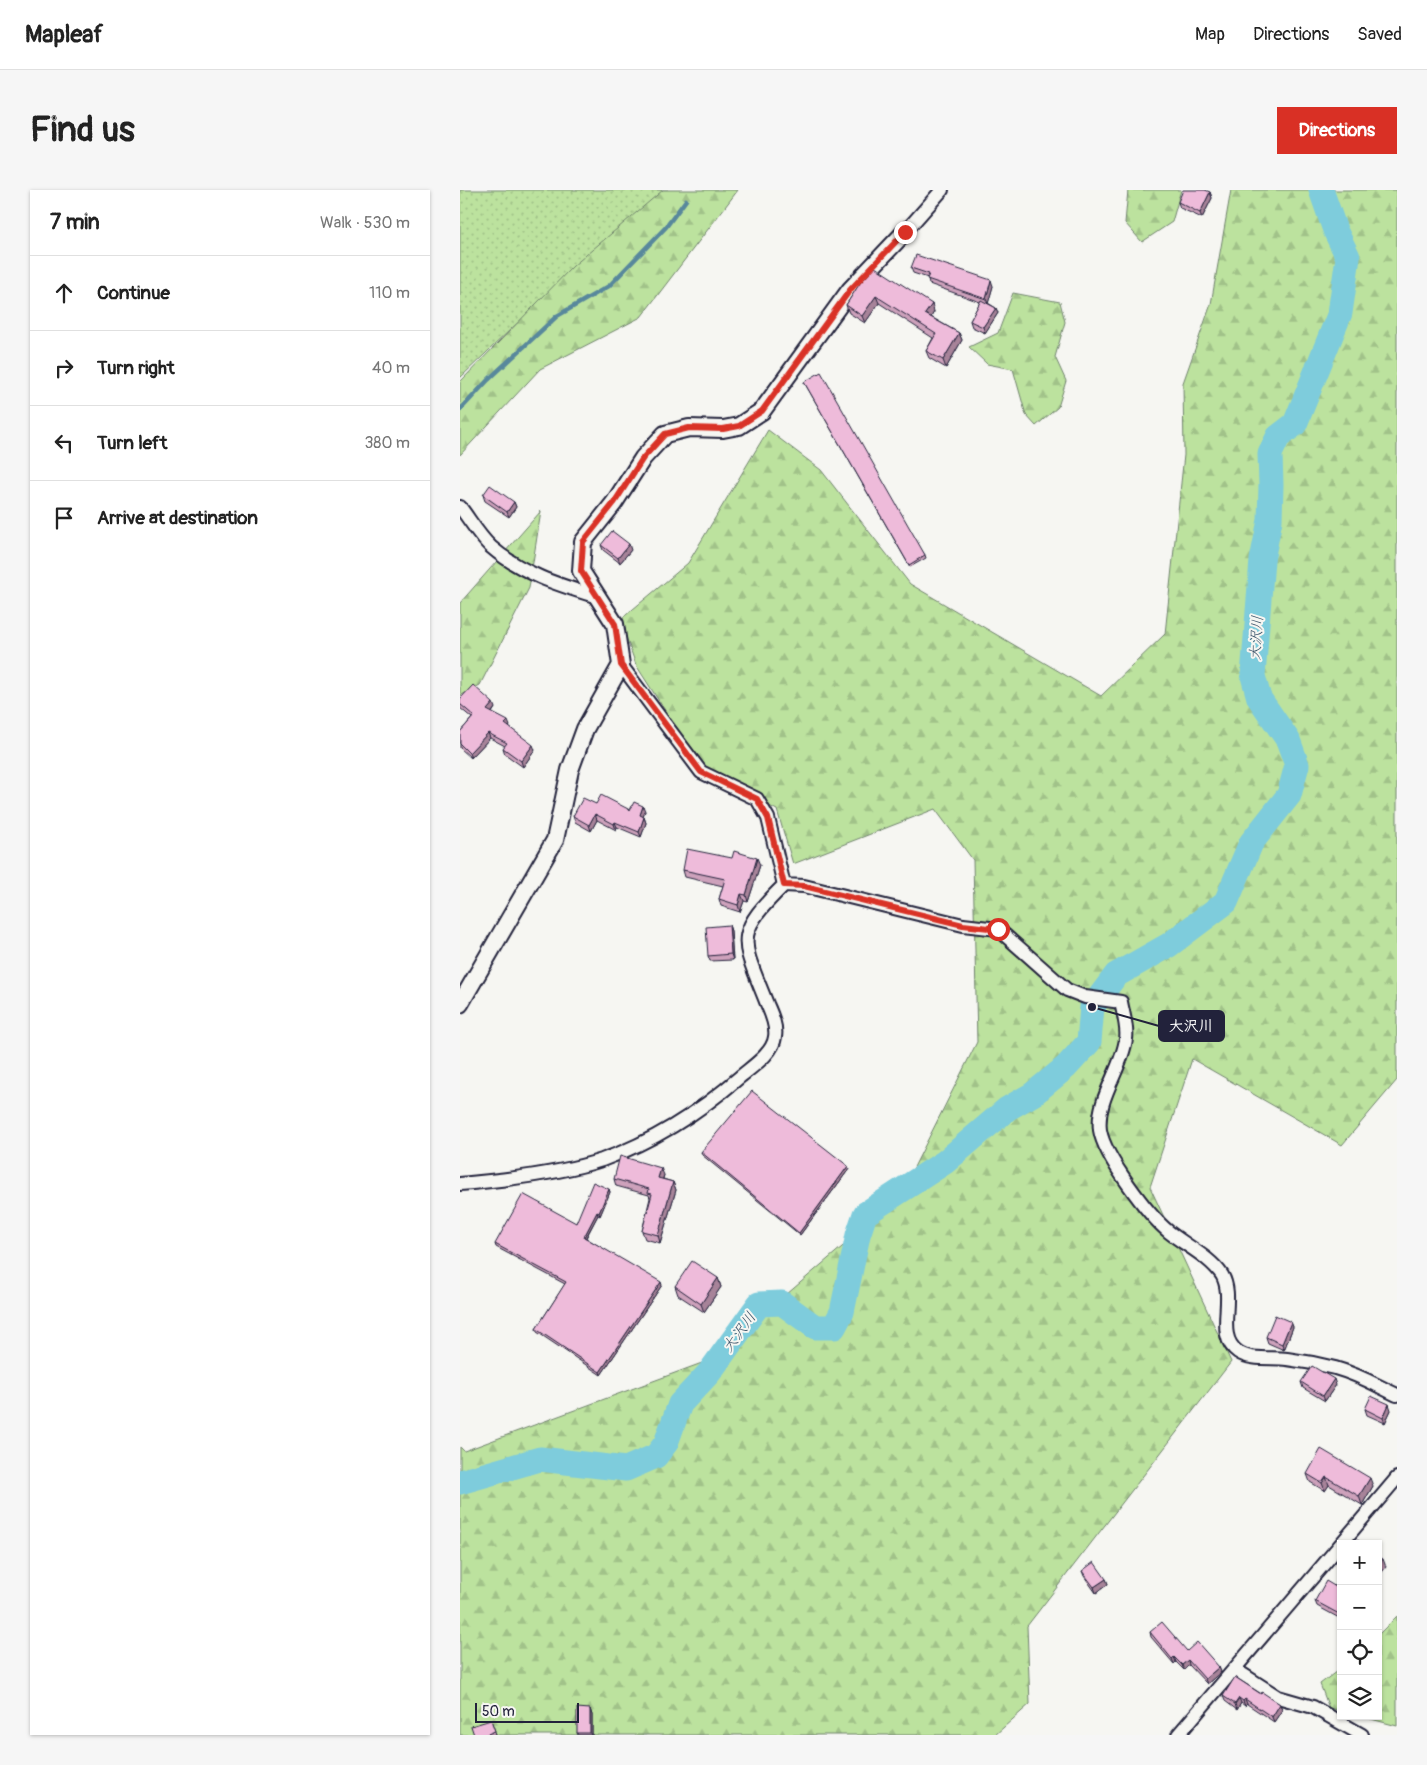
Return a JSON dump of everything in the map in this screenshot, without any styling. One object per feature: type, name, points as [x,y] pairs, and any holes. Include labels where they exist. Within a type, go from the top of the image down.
[{"type":"street","points":[[784,885],[768,818],[757,799],[701,772],[621,665],[615,624],[581,571],[583,542],[614,503],[643,458],[665,434],[689,428],[723,429],[739,426],[762,411],[850,290],[942,190]]},
{"type":"street","points":[[460,507],[490,546],[518,567],[548,581],[598,598]]},
{"type":"street","points":[[460,1004],[555,840],[570,770],[585,728],[621,665]]},
{"type":"street","points":[[460,1184],[511,1180],[601,1160],[645,1142],[720,1095],[765,1055],[776,1037],[773,1018],[746,949],[747,932],[752,919],[759,909],[784,885],[804,886],[963,925],[998,929],[1067,990],[1085,996],[1121,1002],[1126,1038],[1103,1104],[1100,1128],[1102,1136],[1107,1150],[1148,1211],[1168,1231],[1221,1273],[1226,1284],[1229,1302],[1226,1327],[1229,1342],[1239,1353],[1260,1358],[1304,1361],[1360,1375],[1397,1395]]},
{"type":"street","points":[[1344,1540],[1397,1478]]},
{"type":"street","points":[[1178,1735],[1202,1705],[1236,1670],[1337,1549]]},
{"type":"street","points":[[1236,1670],[1278,1697],[1313,1707],[1362,1735]]},
{"type":"green space","points":[[460,190],[668,190],[511,329],[460,378]]},
{"type":"green space","points":[[663,190],[738,190],[641,317],[540,369],[460,455],[460,382],[573,266]]},
{"type":"green space","points":[[1128,190],[1181,190],[1172,222],[1142,242],[1125,223]]},
{"type":"green space","points":[[1231,190],[1397,190],[1397,1080],[1342,1145],[1192,1059],[1150,1187],[1231,1362],[1027,1626],[1030,1704],[995,1735],[460,1735],[460,1447],[464,1451],[710,1360],[898,1199],[977,1042],[973,860],[935,809],[793,864],[777,810],[705,773],[636,665],[620,620],[688,563],[768,430],[821,470],[910,584],[1101,696],[1165,634],[1184,455],[1183,383],[1211,304]]},
{"type":"green space","points":[[1013,293],[1060,302],[1065,322],[1055,357],[1066,381],[1058,407],[1036,426],[1026,415],[1013,369],[987,364],[969,347],[998,333]]},
{"type":"green space","points":[[541,511],[529,588],[480,685],[460,696],[460,603]]},
{"type":"green space","points":[[1397,1616],[1397,1726],[1375,1720],[1382,1720],[1382,1631]]},
{"type":"green space","points":[[1337,1671],[1337,1710],[1329,1708],[1320,1684]]},
{"type":"building","points":[[1183,190],[1205,190],[1210,192],[1200,213],[1178,202]]},
{"type":"building","points":[[916,255],[991,280],[986,299],[927,279],[929,274],[911,268]]},
{"type":"building","points":[[875,267],[932,304],[925,314],[959,333],[943,360],[926,351],[936,334],[876,296],[862,316],[846,305],[860,283]]},
{"type":"building","points":[[981,300],[996,308],[983,327],[970,321]]},
{"type":"building","points":[[821,372],[925,555],[909,565],[804,382]]},
{"type":"building","points":[[490,485],[514,502],[507,512],[483,495]]},
{"type":"building","points":[[612,531],[629,544],[618,558],[601,545]]},
{"type":"building","points":[[473,685],[493,703],[487,710],[508,721],[505,724],[533,745],[521,761],[503,748],[507,743],[488,733],[469,753],[460,744],[460,732],[474,716],[460,704],[460,699]]},
{"type":"building","points":[[601,795],[630,810],[634,802],[643,806],[640,815],[644,817],[639,832],[615,822],[614,824],[595,814],[589,825],[573,816],[583,798],[596,804]]},
{"type":"building","points":[[687,849],[732,858],[734,851],[757,858],[746,895],[741,894],[738,905],[719,899],[725,879],[683,870]]},
{"type":"building","points":[[729,925],[731,954],[708,956],[706,927]]},
{"type":"building","points":[[752,1091],[848,1166],[799,1233],[701,1152]]},
{"type":"building","points":[[620,1156],[661,1168],[658,1178],[673,1182],[658,1235],[642,1231],[652,1194],[648,1193],[649,1189],[614,1179]]},
{"type":"building","points":[[593,1182],[609,1189],[599,1213],[597,1212],[584,1237],[661,1282],[600,1372],[536,1329],[566,1282],[495,1244],[523,1194],[576,1223]]},
{"type":"building","points":[[692,1261],[718,1278],[701,1304],[675,1286]]},
{"type":"building","points":[[1275,1315],[1291,1322],[1282,1344],[1266,1337]]},
{"type":"building","points":[[1312,1366],[1334,1379],[1323,1396],[1301,1382]]},
{"type":"building","points":[[1371,1396],[1389,1404],[1383,1418],[1365,1409]]},
{"type":"building","points":[[1321,1449],[1370,1478],[1359,1496],[1326,1477],[1322,1483],[1307,1474]]},
{"type":"building","points":[[1094,1562],[1106,1579],[1094,1587],[1082,1571]]},
{"type":"building","points":[[1326,1581],[1337,1588],[1337,1613],[1315,1601]]},
{"type":"building","points":[[1162,1622],[1187,1651],[1197,1642],[1219,1667],[1205,1679],[1188,1660],[1182,1665],[1174,1657],[1172,1659],[1150,1632]]},
{"type":"building","points":[[1235,1677],[1280,1704],[1272,1717],[1245,1699],[1243,1701],[1239,1698],[1235,1704],[1223,1696]]},
{"type":"building","points":[[577,1708],[590,1709],[590,1733],[577,1733]]},
{"type":"building","points":[[491,1720],[495,1731],[485,1735],[474,1735],[471,1726]]},
{"type":"waterway","name":"大沢川","points":[[460,1482],[540,1459],[626,1469],[656,1456],[666,1443],[680,1404],[709,1373],[759,1304],[782,1303],[815,1327],[834,1327],[842,1312],[858,1235],[865,1214],[945,1162],[1007,1109],[1033,1094],[1066,1067],[1089,1042],[1092,1007],[1116,975],[1169,945],[1226,902],[1251,843],[1289,795],[1297,765],[1288,740],[1259,698],[1253,676],[1262,560],[1270,520],[1270,454],[1278,437],[1295,424],[1340,313],[1348,257],[1335,230],[1321,190]]},
{"type":"waterway","points":[[460,410],[488,380],[557,316],[609,286],[666,227],[686,200]]},
{"type":"place","name":"大沢川","points":[[1092,1007]]},
{"type":"route","points":[[905,232],[850,290],[762,411],[739,426],[723,429],[689,428],[665,434],[655,444],[643,458],[614,503],[583,542],[581,571],[615,624],[621,665],[701,772],[757,799],[768,818],[784,885],[804,886],[963,925],[998,929]]}]
